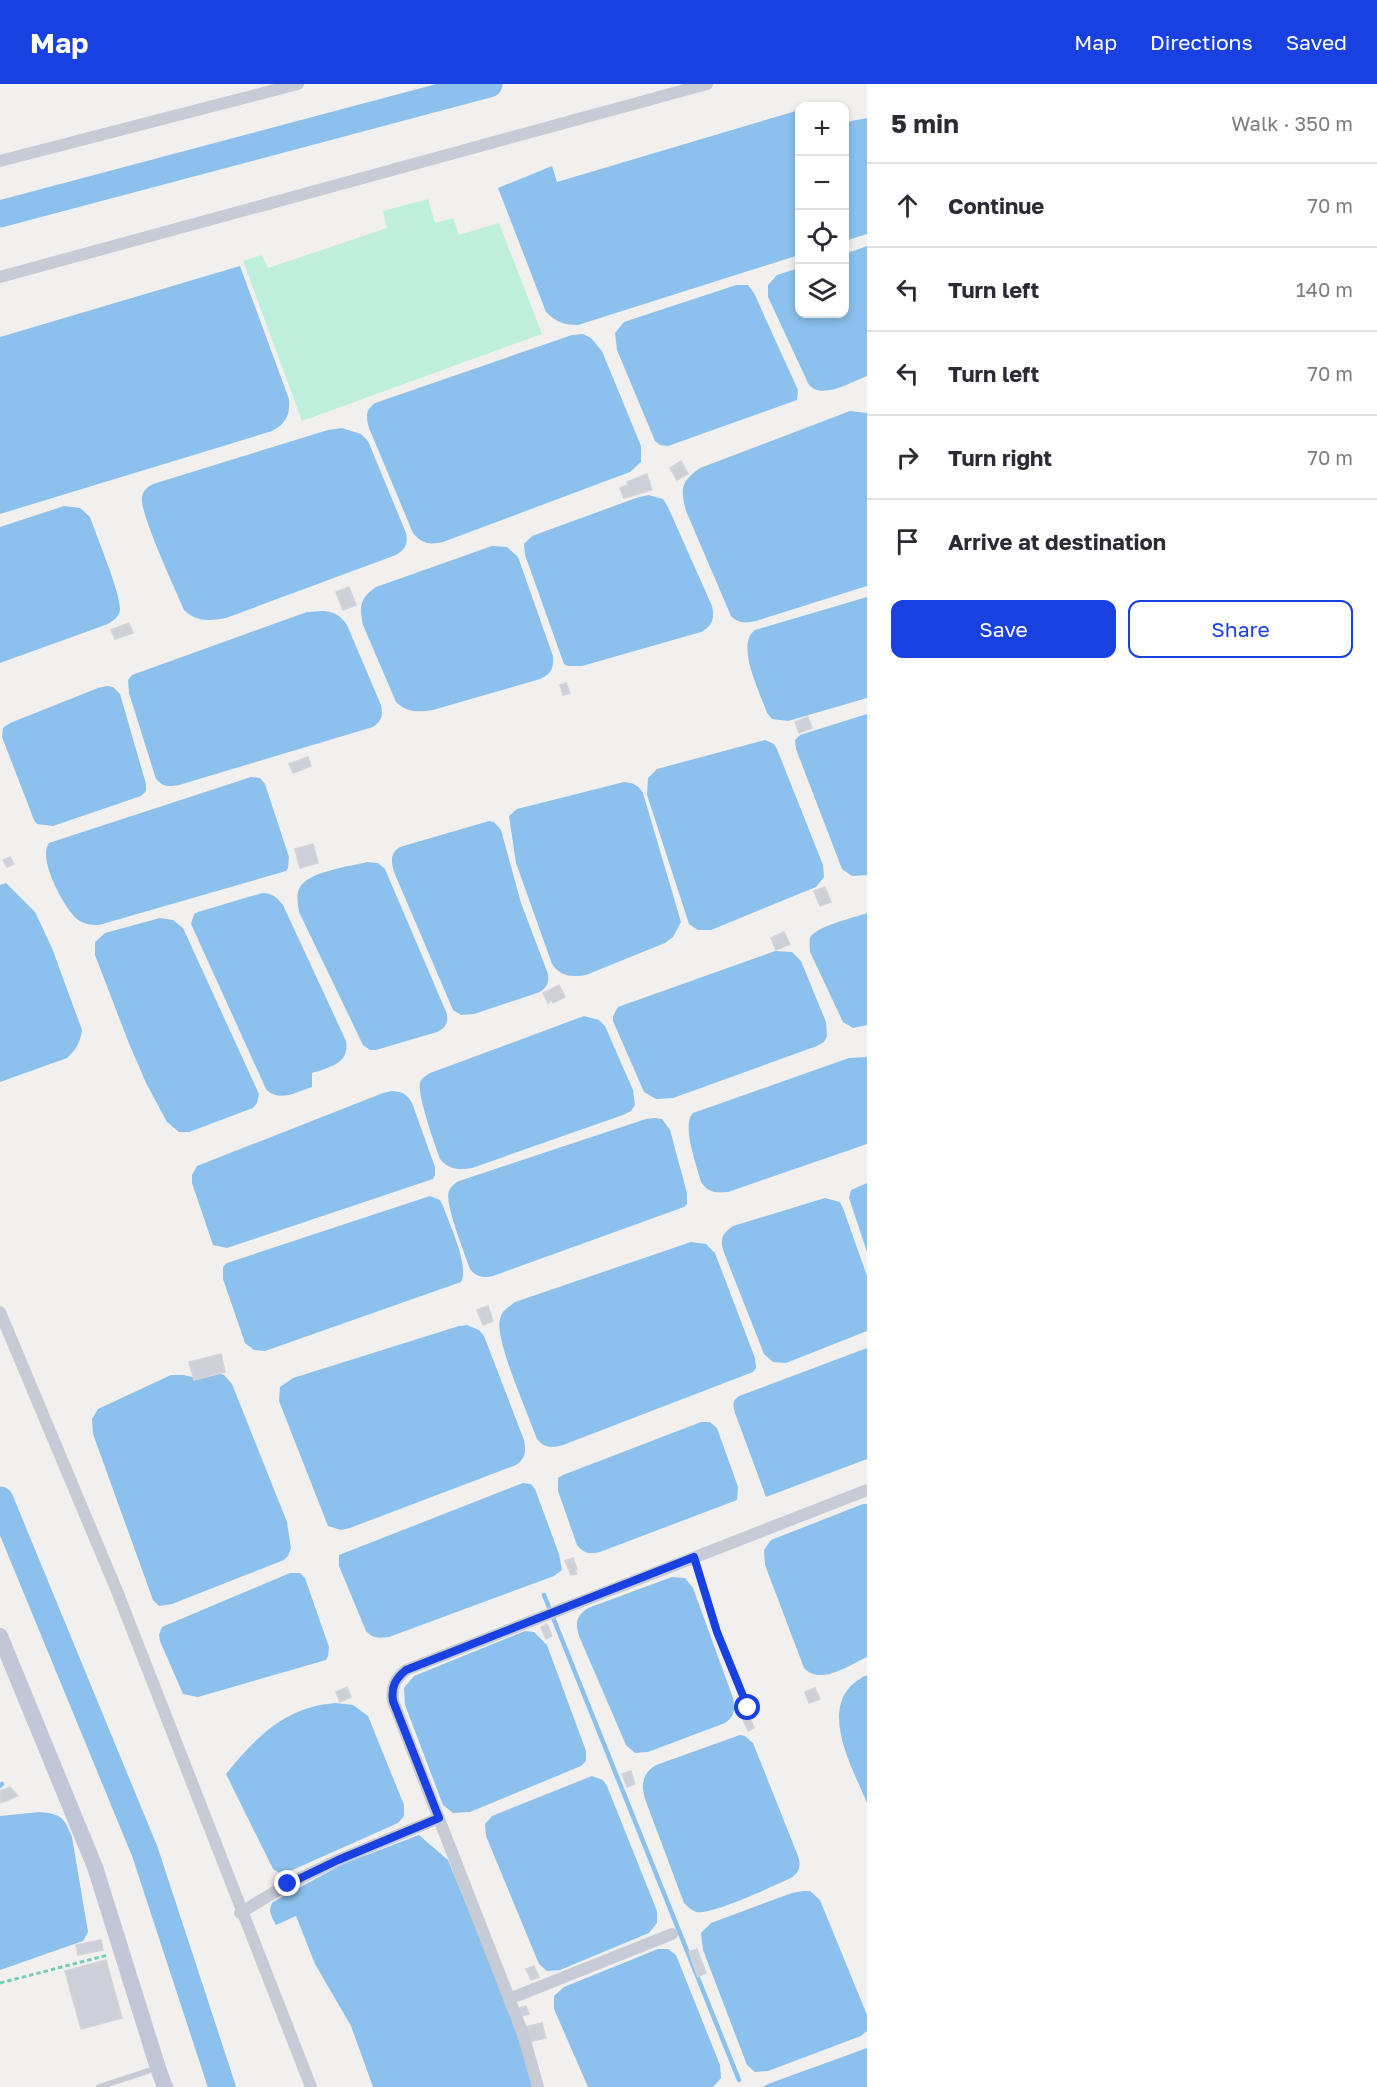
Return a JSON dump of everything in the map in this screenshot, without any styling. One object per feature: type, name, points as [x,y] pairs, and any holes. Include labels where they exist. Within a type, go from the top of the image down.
[{"type":"street","points":[[0,161],[298,84]]},
{"type":"street","points":[[0,277],[707,84]]},
{"type":"street","points":[[0,1312],[117,1591],[311,2087]]},
{"type":"street","points":[[538,2087],[523,2034],[393,1701],[394,1683],[406,1670],[867,1490]]},
{"type":"street","points":[[0,1636],[95,1867],[165,2087]]},
{"type":"street","points":[[240,1913],[288,1884],[338,1860],[439,1818]]},
{"type":"street","points":[[509,1999],[672,1935]]},
{"type":"lane","points":[[99,2087],[148,2071]]},
{"type":"path","points":[[694,1557],[717,1632],[748,1708]]},
{"type":"path","points":[[0,1983],[111,1954]]},
{"type":"green space","points":[[428,199],[435,223],[453,218],[459,235],[499,223],[542,334],[302,421],[243,261],[262,255],[268,268],[387,228],[383,211]]},
{"type":"water","points":[[795,111],[795,256],[578,325],[560,322],[546,312],[498,188],[552,166],[557,182]]},
{"type":"water","points":[[867,118],[867,234],[849,240],[849,122]]},
{"type":"water","points":[[867,246],[867,376],[837,388],[822,391],[809,385],[768,297],[768,285],[777,275],[795,269],[795,318],[849,318],[849,253]]},
{"type":"water","points":[[240,266],[289,399],[289,410],[284,422],[272,431],[0,514],[0,337]]},
{"type":"water","points":[[736,285],[748,285],[754,293],[798,390],[797,400],[668,446],[660,445],[655,441],[617,350],[615,333],[624,322]]},
{"type":"water","points":[[583,334],[591,338],[602,351],[641,446],[641,462],[630,472],[443,542],[430,543],[420,539],[413,533],[369,428],[367,417],[369,408],[375,403],[572,335]]},
{"type":"water","points":[[850,411],[867,413],[867,586],[756,621],[740,622],[731,616],[686,511],[683,491],[686,482],[700,468]]},
{"type":"water","points":[[342,428],[361,434],[368,441],[406,533],[406,543],[402,551],[226,618],[203,620],[193,617],[184,610],[146,518],[142,497],[145,491],[153,484],[328,430]]},
{"type":"water","points":[[648,495],[663,499],[668,507],[712,606],[712,622],[701,632],[582,666],[568,666],[564,664],[525,555],[524,544],[532,536]]},
{"type":"water","points":[[64,506],[80,508],[90,517],[117,591],[120,610],[116,618],[108,624],[0,663],[0,527]]},
{"type":"water","points":[[492,546],[507,547],[518,557],[553,656],[551,670],[540,679],[433,710],[418,711],[404,708],[396,702],[363,625],[361,608],[364,599],[376,587]]},
{"type":"water","points":[[867,597],[867,698],[788,721],[772,719],[767,713],[751,669],[747,646],[749,637],[755,630]]},
{"type":"water","points":[[323,611],[337,615],[347,625],[381,705],[380,720],[373,727],[179,785],[161,784],[156,779],[129,693],[128,680],[132,675],[307,612]]},
{"type":"water","points":[[107,686],[113,687],[120,694],[146,784],[146,791],[141,796],[53,826],[37,824],[2,737],[3,728],[10,723]]},
{"type":"water","points":[[867,714],[867,875],[852,876],[842,869],[796,749],[795,740],[800,735]]},
{"type":"water","points":[[765,740],[774,744],[777,749],[823,865],[824,877],[816,887],[711,930],[698,930],[689,924],[647,795],[648,778],[657,769]]},
{"type":"water","points":[[251,777],[260,778],[265,784],[289,857],[286,871],[99,925],[82,922],[65,905],[46,860],[49,843]]},
{"type":"water","points":[[624,782],[635,785],[643,793],[681,922],[673,937],[665,943],[586,975],[567,975],[552,964],[516,863],[509,816],[517,809]]},
{"type":"water","points":[[489,821],[494,822],[501,830],[521,903],[548,974],[548,980],[540,992],[474,1014],[461,1015],[453,1010],[394,872],[392,858],[394,852],[400,847]]},
{"type":"water","points":[[367,862],[378,863],[385,869],[447,1014],[447,1023],[437,1032],[376,1050],[370,1050],[363,1045],[299,912],[298,900],[299,889],[310,878]]},
{"type":"water","points":[[6,883],[35,912],[52,948],[82,1030],[77,1046],[67,1058],[0,1082],[0,885]]},
{"type":"water","points":[[262,893],[274,896],[283,905],[346,1041],[345,1055],[341,1060],[312,1073],[312,1087],[282,1096],[266,1089],[191,924],[194,914],[198,912]]},
{"type":"water","points":[[867,913],[867,1025],[853,1028],[843,1022],[810,952],[810,938],[827,926]]},
{"type":"water","points":[[160,918],[173,920],[183,928],[259,1094],[253,1108],[189,1132],[179,1132],[167,1122],[146,1083],[95,955],[95,942],[105,933]]},
{"type":"water","points":[[775,951],[792,952],[801,961],[826,1022],[827,1036],[824,1042],[673,1098],[656,1099],[644,1092],[613,1021],[618,1007]]},
{"type":"water","points":[[584,1016],[599,1020],[605,1026],[633,1090],[635,1105],[631,1111],[472,1168],[455,1168],[443,1163],[424,1109],[420,1089],[423,1078],[430,1073]]},
{"type":"water","points":[[867,1057],[867,1144],[728,1192],[713,1192],[704,1186],[696,1166],[689,1136],[690,1119],[693,1113],[849,1058]]},
{"type":"water","points":[[392,1091],[404,1094],[412,1103],[435,1167],[433,1179],[227,1248],[213,1245],[192,1183],[192,1175],[197,1166]]},
{"type":"water","points":[[646,1119],[662,1119],[670,1130],[687,1193],[687,1204],[684,1207],[493,1276],[480,1276],[470,1269],[449,1206],[449,1191],[455,1184]]},
{"type":"water","points":[[867,1183],[867,1252],[849,1198],[851,1190]]},
{"type":"water","points":[[430,1196],[440,1200],[454,1234],[463,1266],[461,1282],[265,1351],[254,1350],[245,1343],[223,1279],[223,1267],[227,1263]]},
{"type":"water","points":[[825,1198],[840,1202],[867,1276],[867,1331],[786,1363],[773,1362],[764,1354],[723,1250],[722,1239],[733,1226]]},
{"type":"water","points":[[691,1242],[706,1244],[715,1253],[755,1358],[756,1368],[753,1372],[563,1445],[552,1447],[542,1444],[537,1439],[507,1360],[500,1329],[502,1313],[515,1302]]},
{"type":"water","points":[[467,1325],[479,1330],[484,1336],[524,1440],[525,1451],[522,1460],[516,1465],[350,1528],[341,1530],[328,1526],[279,1401],[280,1387],[293,1378]]},
{"type":"water","points":[[867,1348],[867,1459],[766,1497],[735,1413],[734,1401],[739,1396]]},
{"type":"water","points":[[220,1374],[232,1384],[287,1522],[291,1548],[284,1560],[172,1604],[159,1606],[153,1600],[93,1434],[92,1419],[98,1409],[171,1375],[184,1375],[199,1379]]},
{"type":"water","points":[[701,1422],[710,1422],[717,1428],[738,1487],[737,1500],[600,1552],[587,1553],[582,1550],[577,1545],[558,1491],[558,1478]]},
{"type":"water","points":[[523,1483],[531,1484],[535,1489],[559,1554],[562,1570],[554,1576],[389,1637],[376,1637],[366,1631],[339,1566],[339,1555]]},
{"type":"water","points":[[867,1504],[867,1657],[844,1669],[827,1675],[818,1675],[804,1668],[765,1565],[764,1550],[771,1540]]},
{"type":"water","points":[[290,1573],[300,1573],[305,1578],[329,1647],[326,1660],[198,1697],[183,1694],[160,1641],[159,1635],[162,1627]]},
{"type":"water","points":[[672,1577],[685,1578],[693,1588],[733,1698],[734,1712],[725,1723],[648,1752],[635,1753],[626,1745],[579,1636],[578,1620],[588,1608]]},
{"type":"water","points":[[525,1631],[534,1632],[547,1645],[586,1751],[586,1761],[581,1766],[470,1812],[453,1813],[443,1805],[405,1705],[404,1688],[414,1676]]},
{"type":"water","points":[[867,1675],[867,1803],[846,1752],[839,1716],[842,1700],[851,1686]]},
{"type":"water","points":[[336,1703],[353,1705],[368,1716],[404,1805],[404,1816],[398,1823],[288,1872],[279,1873],[273,1869],[226,1774],[249,1747],[287,1717],[302,1710]]},
{"type":"water","points":[[740,1735],[753,1743],[798,1856],[799,1868],[791,1878],[757,1893],[728,1905],[696,1912],[684,1903],[645,1799],[644,1780],[648,1772],[656,1765]]},
{"type":"water","points":[[592,1776],[603,1780],[607,1786],[657,1911],[657,1923],[649,1933],[560,1970],[547,1971],[539,1964],[486,1836],[485,1824],[492,1816]]},
{"type":"water","points":[[40,1812],[61,1818],[72,1837],[88,1932],[83,1941],[0,1970],[0,1816]]},
{"type":"water","points":[[419,1835],[448,1860],[495,1974],[523,2051],[532,2087],[373,2087],[351,2026],[315,1964],[296,1916],[276,1925],[270,1911],[273,1902],[343,1864]]},
{"type":"water","points":[[803,1891],[810,1891],[820,1900],[867,2015],[867,2031],[861,2036],[768,2071],[755,2072],[747,2065],[703,1950],[701,1933],[711,1923]]},
{"type":"water","points":[[658,1949],[668,1949],[676,1955],[720,2065],[721,2078],[713,2087],[588,2087],[554,2009],[554,1996],[564,1987]]},
{"type":"water","points":[[867,2048],[867,2087],[763,2087],[768,2084]]},
{"type":"building","points":[[681,461],[688,474],[677,480],[670,468]]},
{"type":"building","points":[[647,474],[652,490],[624,498],[620,488],[628,485],[627,482]]},
{"type":"building","points":[[349,587],[356,605],[343,610],[336,592]]},
{"type":"building","points":[[129,623],[133,633],[115,639],[111,630]]},
{"type":"building","points":[[566,683],[570,693],[563,695],[560,685]]},
{"type":"building","points":[[808,717],[812,728],[799,733],[795,722]]},
{"type":"building","points":[[308,757],[311,766],[293,773],[289,764]]},
{"type":"building","points":[[313,844],[318,863],[300,868],[295,849]]},
{"type":"building","points":[[10,857],[14,864],[7,867],[3,860]]},
{"type":"building","points":[[825,887],[831,902],[820,906],[814,891]]},
{"type":"building","points":[[784,932],[790,944],[776,950],[771,938]]},
{"type":"building","points":[[559,985],[565,997],[548,1003],[543,993]]},
{"type":"building","points":[[488,1306],[493,1321],[483,1325],[477,1310]]},
{"type":"building","points":[[221,1354],[225,1372],[194,1380],[189,1362]]},
{"type":"building","points":[[573,1558],[577,1574],[571,1575],[565,1561]]},
{"type":"building","points":[[547,1624],[552,1636],[546,1639],[541,1627]]},
{"type":"building","points":[[347,1687],[351,1697],[340,1702],[336,1692]]},
{"type":"building","points":[[815,1688],[820,1699],[809,1703],[805,1692]]},
{"type":"building","points":[[747,1710],[754,1728],[748,1731],[740,1713]]},
{"type":"building","points":[[631,1771],[635,1784],[627,1787],[622,1774]]},
{"type":"building","points":[[10,1787],[18,1796],[1,1803],[0,1791]]},
{"type":"building","points":[[101,1940],[103,1950],[78,1955],[76,1945]]},
{"type":"building","points":[[697,1949],[706,1973],[698,1977],[689,1952]]},
{"type":"building","points":[[106,1960],[122,2018],[81,2029],[65,1971]]},
{"type":"building","points":[[534,1966],[539,1977],[531,1980],[526,1969]]},
{"type":"building","points":[[526,2006],[529,2014],[522,2016],[519,2008]]},
{"type":"building","points":[[542,2023],[546,2038],[529,2042],[525,2027]]},
{"type":"waterway","points":[[0,214],[489,84]]},
{"type":"waterway","points":[[0,1500],[145,1852],[222,2087]]},
{"type":"waterway","points":[[544,1595],[739,2080]]},
{"type":"route","points":[[288,1884],[338,1860],[439,1818],[393,1701],[394,1683],[406,1670],[694,1557],[717,1632],[748,1708]]}]
